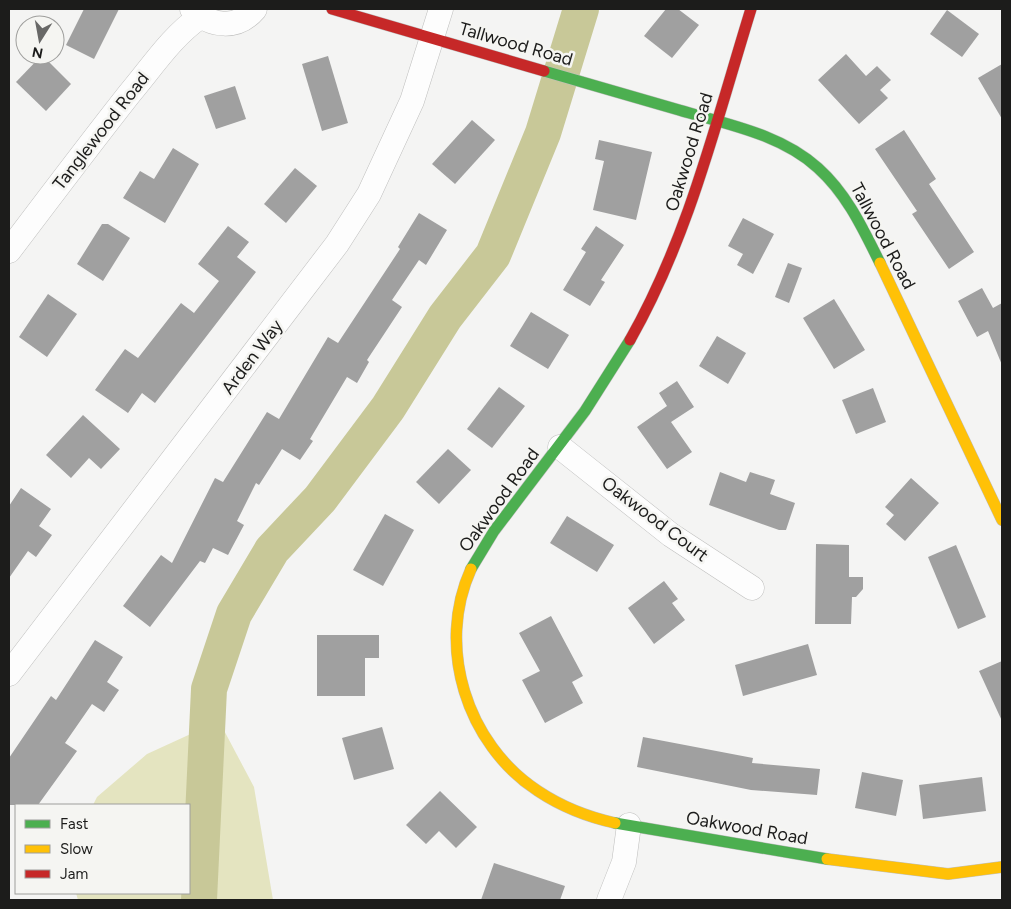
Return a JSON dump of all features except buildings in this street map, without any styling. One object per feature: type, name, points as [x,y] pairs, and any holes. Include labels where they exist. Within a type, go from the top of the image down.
[{"type":"street","points":[[196,13],[212,22],[225,24],[238,22],[250,15],[255,9]]},
{"type":"street","name":"Tallwood Road","points":[[332,9],[755,132],[794,149],[825,171],[844,195],[860,224],[1002,520]]},
{"type":"street","name":"Arden Way","points":[[9,674],[337,244],[369,194],[391,148],[412,100],[441,9]]},
{"type":"street","name":"Oakwood Road","points":[[751,9],[691,210],[658,288],[618,360],[560,447],[493,534],[478,556],[464,585],[456,626],[456,657],[464,691],[474,718],[494,751],[515,774],[543,795],[566,808],[629,825],[759,849],[883,867],[951,874],[1002,867]]},
{"type":"street","name":"Tanglewood Road","points":[[9,252],[76,162],[196,13]]},
{"type":"street","name":"Oakwood Court","points":[[560,447],[671,535],[752,588]]},
{"type":"street","points":[[609,900],[624,862],[629,825]]},
{"type":"green space","points":[[219,721],[254,787],[273,900],[78,900],[76,894],[190,894],[190,804],[94,804],[97,797],[147,754]]},
{"type":"waterway","points":[[199,900],[209,689],[234,614],[272,550],[320,499],[388,408],[445,317],[493,255],[543,133],[581,9]]},
{"type":"traffic: fast","points":[[544,71],[734,126],[770,138],[803,156],[818,168],[838,189],[854,212],[880,263]]},
{"type":"traffic: fast","points":[[471,569],[494,531],[585,411],[630,340]]},
{"type":"traffic: fast","points":[[615,823],[827,859]]},
{"type":"traffic: slow","points":[[880,263],[1002,520]]},
{"type":"traffic: slow","points":[[471,569],[461,599],[457,630],[458,661],[464,691],[476,720],[492,747],[513,771],[538,791],[575,811],[615,823]]},
{"type":"traffic: slow","points":[[827,859],[948,874],[1002,867]]},
{"type":"traffic: jam","points":[[332,9],[544,71]]},
{"type":"traffic: jam","points":[[630,340],[651,301],[669,260],[700,178],[751,9]]}]
